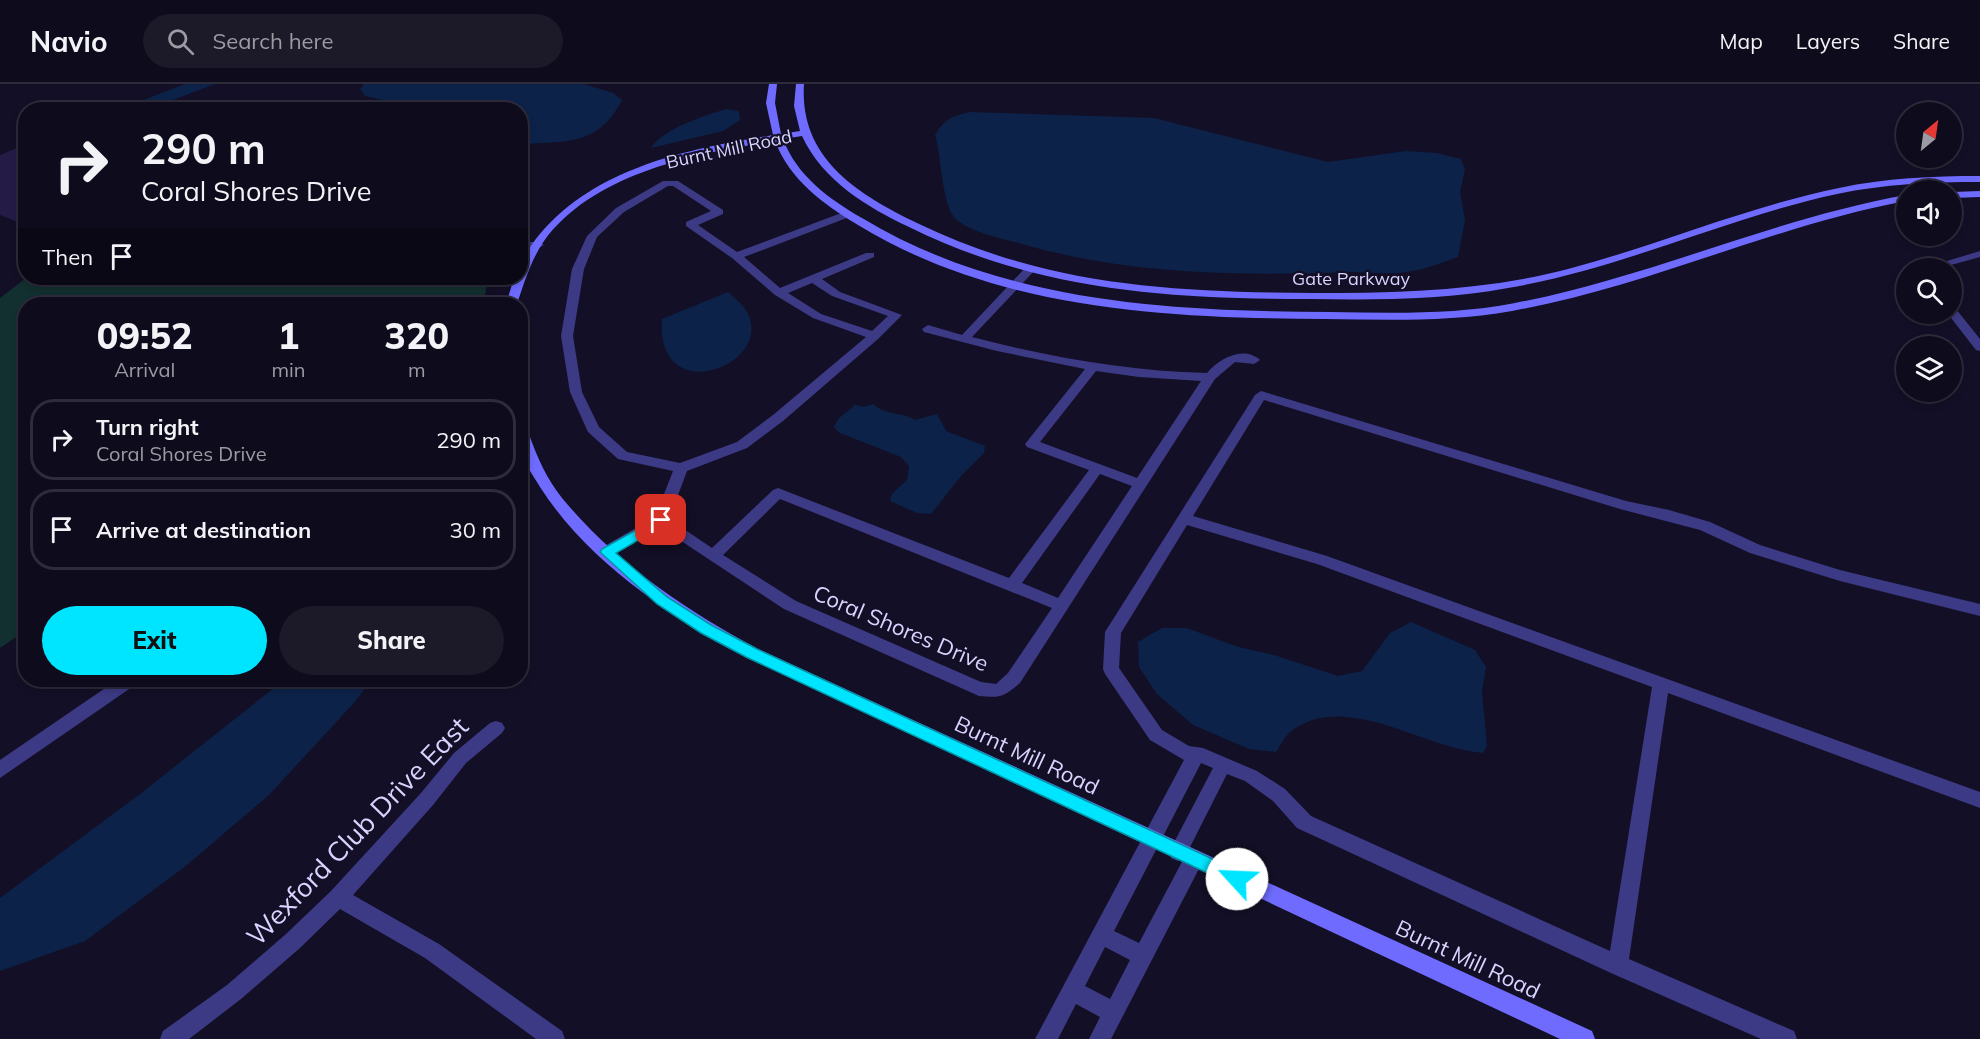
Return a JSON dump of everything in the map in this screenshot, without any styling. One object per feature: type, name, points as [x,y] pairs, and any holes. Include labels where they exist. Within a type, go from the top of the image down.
[{"type":"main road","name":"Gate Parkway","points":[[773,84],[770,100],[776,138],[800,176],[834,206],[913,251],[1014,285],[1078,299],[1189,314],[1294,316],[1453,314],[1532,304],[1633,278],[1829,214],[1896,200]]},
{"type":"main road","name":"Gate Parkway","points":[[800,84],[797,107],[805,133],[815,153],[837,176],[880,210],[948,242],[1029,269],[1121,286],[1204,295],[1353,297],[1451,294],[1506,286],[1572,271],[1796,201],[1841,190],[1933,180],[1980,179]]},
{"type":"main road","name":"Burnt Mill Road","points":[[528,263],[546,232],[570,210],[605,187],[642,169],[690,153],[805,133]]},
{"type":"main road","points":[[1962,195],[1980,194]]},
{"type":"main road","name":"Burnt Mill Road","points":[[528,450],[533,464],[560,506],[606,552],[662,601],[706,629],[1152,840],[1584,1039]]},
{"type":"street","points":[[814,279],[836,294],[896,315],[874,336],[778,418],[742,445],[681,468],[623,456],[593,429],[576,392],[567,336],[578,269],[592,236],[620,210],[666,183],[675,183],[719,212],[690,224],[736,256],[779,293],[817,316],[874,336]]},
{"type":"street","points":[[736,256],[848,214]]},
{"type":"street","points":[[528,245],[538,245]]},
{"type":"street","points":[[1962,259],[1980,254]]},
{"type":"street","points":[[779,293],[870,255]]},
{"type":"street","points":[[964,339],[1029,269]]},
{"type":"street","points":[[1962,324],[1980,347]]},
{"type":"street","points":[[928,329],[992,347],[1093,367],[1186,377],[1210,377]]},
{"type":"street","name":"Coral Shores Drive","points":[[661,520],[790,605],[979,689],[999,691],[1014,678],[1210,377],[1232,358],[1254,360]]},
{"type":"street","points":[[1093,367],[1032,444],[1141,484]]},
{"type":"street","points":[[1786,1039],[1618,966],[1304,822],[1279,795],[1251,776],[1197,753],[1187,753],[1177,748],[1156,735],[1125,693],[1111,669],[1113,632],[1261,395],[1625,506],[1696,524],[1755,549],[1840,575],[1980,610]]},
{"type":"street","points":[[606,552],[661,520],[681,468]]},
{"type":"street","points":[[1012,585],[1097,469]]},
{"type":"street","points":[[713,556],[778,493],[1061,605]]},
{"type":"street","points":[[1184,519],[1322,560],[1980,800]]},
{"type":"street","points":[[1618,966],[1661,682]]},
{"type":"street","points":[[0,770],[119,687]]},
{"type":"street","name":"Wexford Club Drive East","points":[[171,1039],[268,963],[338,897],[427,799],[460,758],[496,728]]},
{"type":"street","points":[[1046,1039],[1197,753]]},
{"type":"street","points":[[1100,1039],[1143,956],[1223,765]]},
{"type":"street","points":[[338,897],[432,951],[554,1039]]},
{"type":"street","points":[[1102,935],[1143,956]]},
{"type":"street","points":[[1073,991],[1114,1013]]},
{"type":"green space","points":[[18,284],[488,285],[485,297],[18,297],[18,636],[0,648],[0,298]]},
{"type":"water","points":[[185,84],[215,84],[168,102],[138,102]]},
{"type":"water","points":[[364,84],[584,84],[613,93],[622,100],[604,125],[594,132],[571,140],[528,144],[528,102],[390,102],[365,96],[360,89]]},
{"type":"water","points":[[726,109],[739,111],[740,120],[723,131],[651,148],[656,141],[673,129]]},
{"type":"water","points":[[970,112],[1154,118],[1328,162],[1406,151],[1437,153],[1461,159],[1465,170],[1460,192],[1465,220],[1458,257],[1426,268],[1399,273],[1227,273],[1144,268],[1103,262],[989,235],[965,225],[952,215],[945,194],[935,135],[950,119]]},
{"type":"water","points":[[728,292],[747,312],[751,331],[745,348],[731,362],[713,370],[693,371],[676,364],[665,347],[662,319]]},
{"type":"water","points":[[873,404],[883,410],[915,420],[937,414],[946,431],[985,446],[984,453],[961,476],[931,514],[917,513],[890,501],[892,494],[907,480],[909,466],[901,457],[840,433],[834,427],[839,418],[855,405],[864,407]]},
{"type":"water","points":[[1411,622],[1475,650],[1486,667],[1482,692],[1487,746],[1483,753],[1435,742],[1359,718],[1334,717],[1310,721],[1289,733],[1276,752],[1249,749],[1193,725],[1157,694],[1139,667],[1138,642],[1162,628],[1187,628],[1238,647],[1274,655],[1338,676],[1362,671],[1390,633]]},
{"type":"water","points":[[275,687],[366,687],[269,795],[187,865],[85,941],[0,971],[0,898],[140,794]]},
{"type":"building","points":[[18,148],[18,222],[0,215],[0,155]]},
{"type":"route","points":[[661,520],[606,552],[662,601],[706,629],[752,653],[1237,879]]}]
